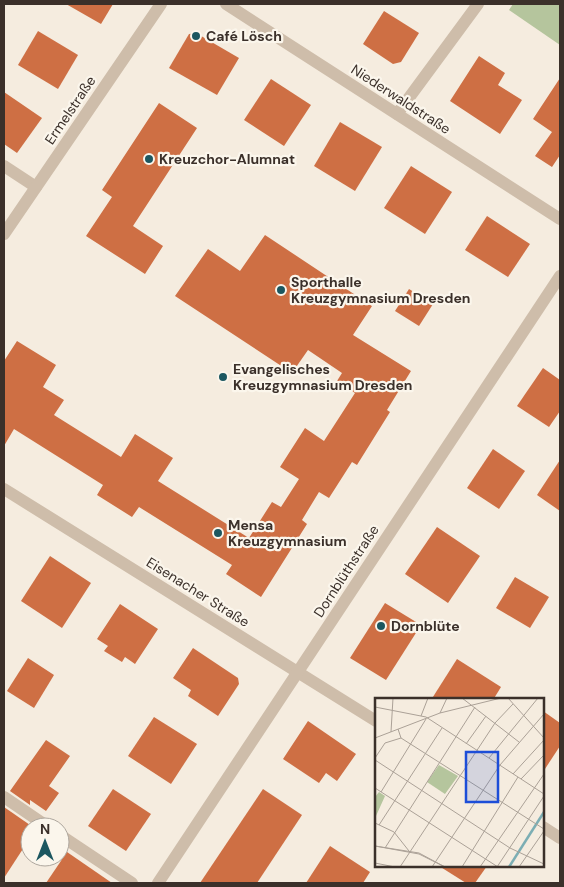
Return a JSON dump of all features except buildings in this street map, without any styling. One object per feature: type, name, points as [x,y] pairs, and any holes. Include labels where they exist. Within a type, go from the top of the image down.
[{"type":"street","name":"Ermelstraße","points":[[4,234],[161,4]]},
{"type":"street","name":"Niederwaldstraße","points":[[226,4],[560,219]]},
{"type":"street","points":[[397,114],[478,4]]},
{"type":"street","points":[[4,166],[36,187]]},
{"type":"street","name":"Dornblüthstraße","points":[[158,883],[560,276]]},
{"type":"street","name":"Eisenacher Straße","points":[[4,489],[375,720]]},
{"type":"street","points":[[4,797],[33,817]]},
{"type":"street","points":[[544,828],[560,838]]},
{"type":"street","points":[[70,842],[132,883]]},
{"type":"green space","points":[[513,4],[560,4],[560,45],[509,10]]},
{"type":"place","name":"Café Lösch","points":[[196,36]]},
{"type":"place","name":"Kreuzchor-Alumnat","points":[[149,159]]},
{"type":"place","name":"Sporthalle Kreuzgymnasium Dresden","points":[[281,290]]},
{"type":"place","name":"Evangelisches Kreuzgymnasium Dresden","points":[[223,377]]},
{"type":"place","name":"Mensa Kreuzgymnasium","points":[[218,533]]},
{"type":"place","name":"Dornblüte","points":[[381,626]]}]
